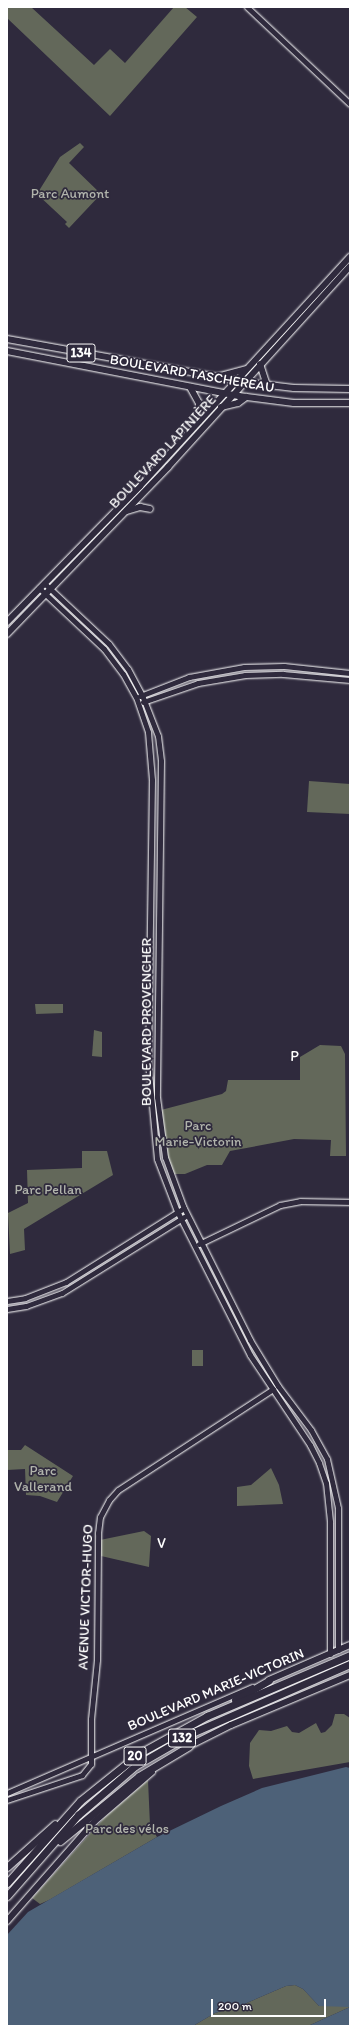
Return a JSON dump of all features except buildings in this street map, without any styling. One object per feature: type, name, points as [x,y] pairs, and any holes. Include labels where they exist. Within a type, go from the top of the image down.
[{"type":"highway","name":"132","points":[[208,1716],[350,1655]]},
{"type":"highway","name":"132","points":[[43,1855],[98,1796],[155,1753],[204,1727],[350,1664]]},
{"type":"highway","points":[[208,1716],[269,1680]]},
{"type":"highway","name":"20","points":[[7,1884],[72,1810],[98,1785],[135,1756],[168,1736],[208,1716]]},
{"type":"highway","points":[[7,1896],[43,1855],[131,1782],[189,1746]]},
{"type":"highway","points":[[7,1867],[36,1838],[72,1810]]},
{"type":"main road","name":"BOULEVARD LAPINIÈRE","points":[[7,622],[140,486],[350,257]]},
{"type":"main road","name":"BOULEVARD LAPINIÈRE","points":[[7,634],[126,511],[350,266]]},
{"type":"main road","name":"BOULEVARD TASCHEREAU","points":[[7,339],[236,381],[267,385],[350,389]]},
{"type":"main road","name":"BOULEVARD TASCHEREAU","points":[[7,351],[224,394],[300,403],[350,403]]},
{"type":"main road","points":[[260,364],[267,385]]},
{"type":"main road","points":[[216,377],[246,370]]},
{"type":"main road","points":[[190,387],[199,403],[199,421]]},
{"type":"main road","points":[[221,407],[238,403],[246,397]]},
{"type":"main road","points":[[126,511],[139,507],[150,509]]},
{"type":"main road","name":"BOULEVARD MARIE-VICTORIN","points":[[269,1680],[350,1645]]},
{"type":"main road","points":[[7,1921],[108,1808],[139,1781],[189,1746],[350,1675]]},
{"type":"street","points":[[248,7],[350,104]]},
{"type":"street","name":"BOULEVARD PROVENCHER","points":[[42,586],[51,590],[109,644],[128,669],[142,695],[158,736],[161,761],[157,1097],[165,1157],[187,1215],[251,1341],[278,1386],[311,1430],[327,1459],[334,1483],[338,1508],[338,1650]]},
{"type":"street","name":"BOULEVARD PROVENCHER","points":[[42,586],[46,595],[104,649],[123,674],[136,697],[148,732],[152,764],[148,1054],[150,1105],[157,1158],[177,1212],[244,1344],[272,1391],[310,1445],[326,1483],[330,1522],[330,1654]]},
{"type":"street","points":[[136,697],[189,678],[221,670],[284,666],[350,672]]},
{"type":"street","points":[[221,670],[222,678]]},
{"type":"street","points":[[138,704],[184,687],[222,678],[283,674],[350,680]]},
{"type":"street","points":[[195,1247],[280,1205],[300,1201],[350,1202]]},
{"type":"street","points":[[7,1301],[25,1298],[66,1282],[184,1208]]},
{"type":"street","points":[[7,1309],[26,1306],[62,1294],[187,1215]]},
{"type":"street","points":[[244,1344],[251,1341]]},
{"type":"street","name":"AVENUE VICTOR-HUGO","points":[[91,1757],[91,1719],[97,1660],[98,1533],[103,1511],[118,1490],[278,1386]]},
{"type":"street","name":"BOULEVARD MARIE-VICTORIN","points":[[7,1793],[269,1680]]},
{"type":"street","points":[[7,1800],[82,1775],[90,1766],[91,1757]]},
{"type":"green space","points":[[7,7],[31,7],[94,65],[110,49],[125,63],[174,7],[185,7],[197,17],[110,116],[7,18]]},
{"type":"green space","name":"Parc Aumont","points":[[80,143],[84,147],[69,163],[101,194],[69,228],[65,224],[67,222],[37,194],[60,157]]},
{"type":"green space","points":[[309,781],[350,784],[350,814],[307,812]]},
{"type":"green space","points":[[35,1004],[63,1004],[63,1013],[36,1014]]},
{"type":"green space","points":[[94,1030],[102,1032],[102,1057],[92,1056]]},
{"type":"green space","name":"Parc Marie-Victorin","points":[[320,1045],[341,1046],[345,1054],[346,1156],[330,1156],[331,1140],[294,1139],[230,1151],[222,1165],[207,1165],[185,1174],[170,1174],[161,1110],[222,1094],[226,1091],[228,1080],[300,1080],[300,1057]]},
{"type":"green space","name":"Parc Pellan","points":[[82,1151],[107,1151],[113,1175],[24,1229],[25,1250],[10,1254],[8,1213],[28,1203],[27,1170],[82,1168]]},
{"type":"green space","points":[[192,1350],[203,1350],[203,1366],[192,1366]]},
{"type":"green space","name":"Parc Vallerand","points":[[25,1445],[73,1476],[57,1502],[40,1496],[26,1495],[25,1469],[7,1470],[7,1450],[21,1450]]},
{"type":"green space","points":[[271,1468],[279,1485],[283,1504],[237,1506],[237,1487],[251,1485]]},
{"type":"green space","points":[[144,1531],[151,1536],[149,1567],[101,1556],[100,1540]]},
{"type":"green space","points":[[335,1714],[344,1714],[350,1718],[350,1762],[253,1779],[249,1766],[250,1743],[259,1730],[271,1731],[287,1726],[292,1732],[299,1733],[316,1723],[321,1733],[325,1732],[332,1725]]},
{"type":"green space","name":"Parc des vélos","points":[[148,1780],[150,1825],[157,1837],[49,1900],[40,1904],[32,1898],[105,1817]]},
{"type":"green space","points":[[295,1985],[303,1989],[319,2006],[348,2005],[350,2007],[308,2026],[193,2026],[215,2013],[242,2005],[286,1986]]},
{"type":"water","points":[[346,1767],[350,1768],[350,2007],[319,2006],[303,1989],[295,1985],[286,1986],[242,2005],[215,2013],[193,2026],[7,2026],[7,1935],[28,1912],[157,1837],[221,1806],[262,1788]]},
{"type":"water","points":[[350,2007],[350,2026],[308,2026]]},
{"type":"district","name":"P","points":[[295,1057]]},
{"type":"district","name":"V","points":[[162,1544]]}]
